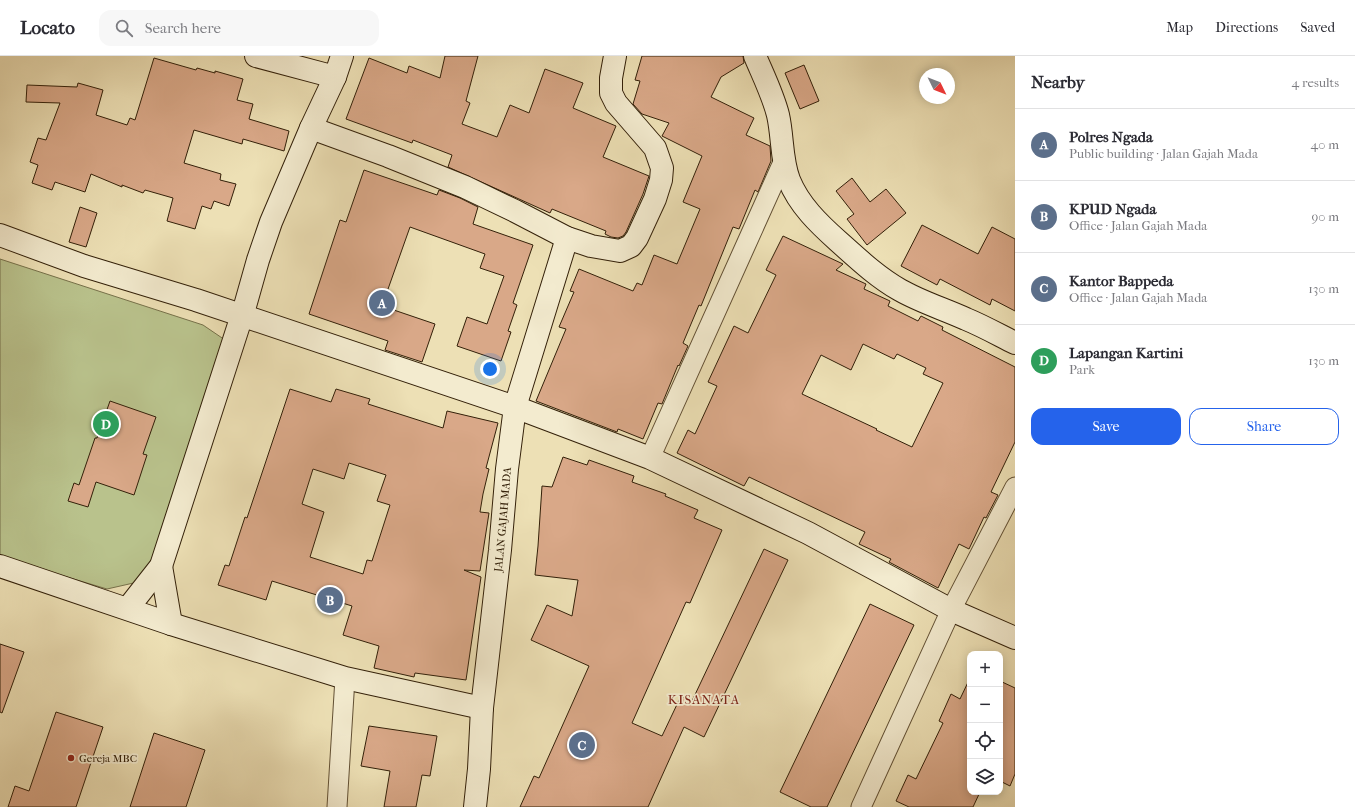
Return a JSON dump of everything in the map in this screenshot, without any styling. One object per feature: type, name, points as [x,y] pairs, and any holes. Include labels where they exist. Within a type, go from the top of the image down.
[{"type":"street","points":[[256,56],[335,76]]},
{"type":"street","points":[[128,608],[161,566],[271,222],[335,76],[342,56]]},
{"type":"street","points":[[311,128],[388,156],[465,187],[567,238],[591,246],[620,251],[631,246],[640,233],[655,199],[661,180],[662,168],[654,148],[616,103],[611,93],[611,78],[614,56]]},
{"type":"street","points":[[755,56],[778,114],[784,160],[790,181],[806,209],[823,228],[874,272],[899,289],[1015,343]]},
{"type":"street","points":[[650,458],[784,160]]},
{"type":"street","points":[[0,235],[84,266],[196,300],[516,407],[650,458],[808,533],[951,610],[1015,638]]},
{"type":"street","name":"JALAN GAJAH MADA","points":[[475,807],[479,769],[482,708],[500,550],[507,469],[516,407],[567,238]]},
{"type":"street","points":[[860,807],[951,610],[1015,487]]},
{"type":"street","points":[[0,566],[128,608],[171,624],[345,678],[482,708]]},
{"type":"street","points":[[161,566],[171,624]]},
{"type":"street","points":[[337,807],[345,678]]},
{"type":"green space","points":[[0,259],[203,325],[228,342],[159,568],[138,582],[107,589],[0,557]]},
{"type":"building","points":[[445,56],[478,56],[466,101],[470,103],[462,124],[497,137],[510,105],[529,113],[545,69],[583,83],[573,108],[616,126],[603,157],[649,176],[643,194],[623,236],[618,238],[611,237],[605,234],[606,231],[552,209],[550,213],[448,167],[452,155],[413,140],[412,143],[346,119],[369,58],[407,73],[409,66],[440,78]]},
{"type":"building","points":[[642,56],[743,56],[744,63],[721,77],[711,97],[754,118],[746,135],[770,146],[771,161],[758,192],[755,190],[739,229],[733,227],[701,306],[699,305],[683,343],[688,346],[679,366],[678,365],[662,404],[658,403],[643,439],[618,429],[617,432],[536,401],[566,329],[559,327],[574,292],[570,291],[579,269],[633,291],[637,283],[642,285],[654,255],[677,264],[700,209],[683,202],[702,156],[662,136],[669,123],[642,114],[633,104],[640,81],[635,80]]},
{"type":"building","points":[[154,58],[196,70],[197,68],[215,73],[215,71],[243,79],[237,100],[253,104],[249,119],[289,131],[284,151],[243,139],[242,144],[194,130],[184,163],[221,174],[220,180],[236,184],[229,206],[214,201],[211,209],[202,206],[195,229],[167,221],[173,198],[145,190],[143,193],[122,185],[122,187],[91,174],[85,192],[55,182],[52,190],[32,183],[38,165],[30,162],[38,138],[46,140],[60,103],[26,102],[27,85],[77,87],[78,83],[103,90],[96,115],[127,125],[130,118],[135,120]]},
{"type":"building","points":[[804,65],[819,101],[800,109],[785,73]]},
{"type":"building","points":[[364,170],[437,195],[439,190],[460,198],[478,207],[473,224],[533,245],[513,303],[517,305],[508,331],[511,332],[501,361],[457,346],[467,317],[487,324],[504,276],[480,268],[485,254],[410,227],[382,306],[435,324],[422,362],[385,350],[388,341],[309,314],[340,220],[346,222]]},
{"type":"building","points":[[852,178],[870,202],[886,189],[906,213],[867,245],[847,219],[854,214],[836,191]]},
{"type":"building","points":[[80,207],[97,213],[86,247],[69,242]]},
{"type":"building","points":[[922,225],[978,254],[992,227],[1015,239],[1015,311],[992,299],[990,305],[940,279],[937,285],[901,266]]},
{"type":"building","points":[[783,236],[843,264],[836,270],[866,284],[864,289],[890,301],[888,306],[918,321],[921,316],[943,327],[942,330],[1015,367],[1015,442],[991,492],[998,495],[986,518],[984,517],[969,549],[959,544],[938,588],[889,562],[891,559],[859,544],[865,532],[749,477],[744,486],[677,453],[688,430],[695,434],[717,386],[708,382],[734,326],[748,333],[776,275],[766,270]],"holes":[[[863,344],[894,359],[897,354],[926,368],[923,374],[943,383],[912,447],[802,394],[821,355],[851,370]]]},
{"type":"building","points":[[290,389],[331,402],[336,389],[370,399],[368,404],[443,428],[447,411],[498,423],[486,468],[489,469],[480,512],[489,513],[480,571],[464,570],[481,577],[466,680],[415,673],[414,677],[374,668],[379,646],[343,635],[352,606],[272,581],[266,600],[218,585],[225,565],[229,566],[245,517],[247,518]],"holes":[[[349,463],[386,475],[377,501],[390,505],[372,561],[367,560],[363,574],[310,557],[324,512],[302,504],[313,469],[344,479]]]},
{"type":"building","points":[[110,401],[156,417],[143,454],[147,455],[134,495],[96,482],[88,507],[68,501],[74,483],[79,485],[95,438],[97,438]]},
{"type":"building","points":[[563,457],[587,465],[589,460],[634,476],[632,482],[666,494],[665,496],[698,510],[694,518],[722,530],[690,603],[686,602],[632,723],[662,736],[681,696],[692,701],[764,549],[788,560],[704,737],[684,727],[648,807],[520,807],[534,776],[539,778],[589,666],[531,640],[547,605],[572,616],[578,580],[535,575],[542,486],[552,487]]},
{"type":"building","points":[[870,604],[914,625],[827,807],[811,807],[780,792]]},
{"type":"building","points":[[0,644],[24,652],[2,713],[0,712]]},
{"type":"building","points":[[1003,682],[1015,688],[1015,774],[1010,786],[1003,782]]},
{"type":"building","points":[[967,684],[967,795],[979,795],[973,807],[909,807],[896,801],[908,775],[916,779],[943,723],[939,721],[951,694],[960,699]]},
{"type":"building","points":[[56,712],[103,727],[76,807],[8,807],[15,786],[29,791]]},
{"type":"building","points":[[369,726],[437,736],[430,776],[422,775],[416,807],[384,807],[390,771],[361,766]]},
{"type":"building","points":[[154,733],[205,750],[186,807],[130,807]]},
{"type":"place","name":"Polres Ngada","points":[[382,303]]},
{"type":"place","name":"Lapangan Kartini","points":[[106,424]]},
{"type":"place","name":"KPUD Ngada","points":[[330,600]]},
{"type":"place","name":"Kantor Bappeda","points":[[582,745]]},
{"type":"place","name":"Gereja MBC","points":[[71,758]]},
{"type":"district","name":"KISANATA","points":[[704,699]]}]
